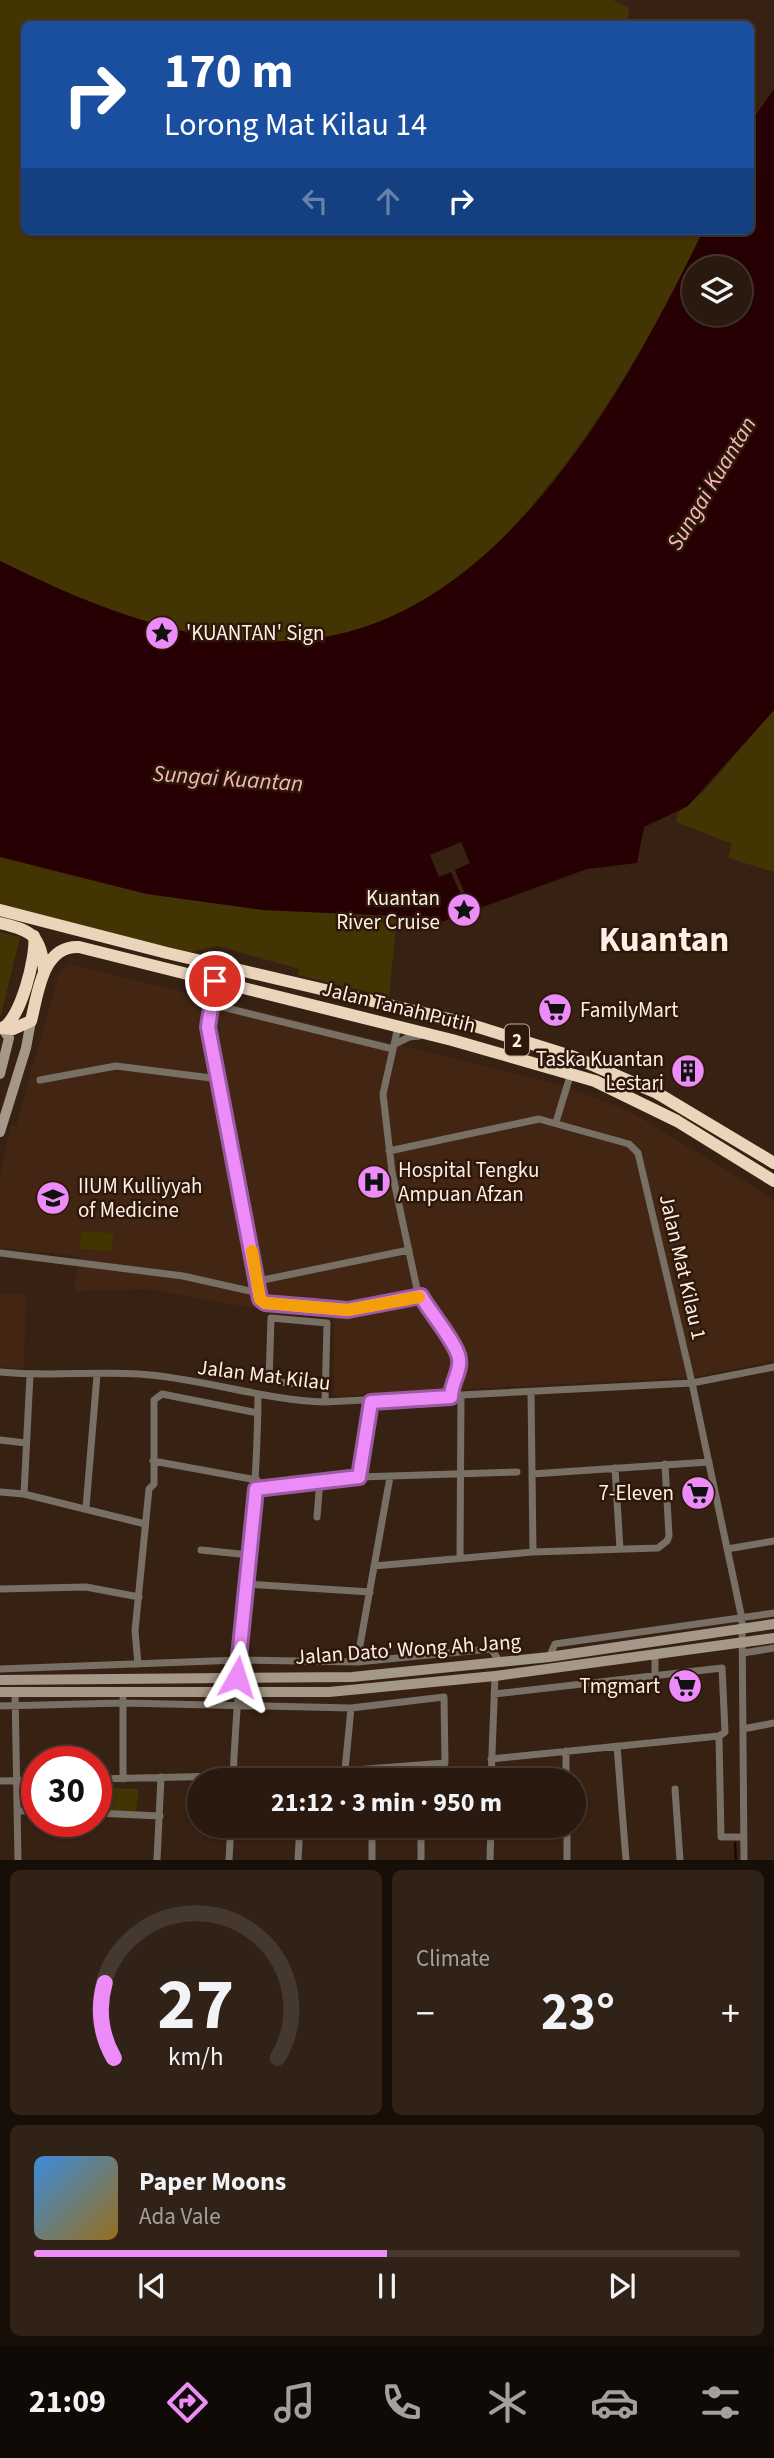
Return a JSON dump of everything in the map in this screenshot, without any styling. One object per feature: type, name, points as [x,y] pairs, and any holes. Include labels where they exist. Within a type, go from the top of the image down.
[{"type":"highway","name":"Jalan Tanah Putih","points":[[0,910],[240,970],[462,1021],[612,1071],[684,1108],[774,1163]]},
{"type":"highway","points":[[0,923],[25,929],[34,936],[41,951],[44,972],[31,1021],[13,1030],[1,1028]]},
{"type":"highway","points":[[1,1028],[15,1017],[34,952],[34,936]]},
{"type":"highway","name":"Jalan Tanah Putih","points":[[44,972],[57,953],[72,946],[452,1040],[570,1073],[643,1102],[774,1181]]},
{"type":"highway","points":[[203,961],[215,981],[240,970]]},
{"type":"highway","points":[[418,1012],[412,1020],[416,1026],[452,1040]]},
{"type":"main road","points":[[0,1132],[26,1048],[31,1021]]},
{"type":"main road","points":[[0,1074],[9,1036],[1,1028]]},
{"type":"main road","points":[[8,1044],[18,1041],[26,1048]]},
{"type":"main road","name":"Jalan Dato' Wong Ah Jang","points":[[0,1681],[352,1677],[549,1657],[669,1640],[742,1624],[774,1624]]},
{"type":"main road","name":"Jalan Dato' Wong Ah Jang","points":[[0,1692],[329,1692],[397,1687],[743,1648],[774,1639]]},
{"type":"street","points":[[215,981],[214,1005],[208,1027],[259,1293],[265,1303],[338,1309],[421,1296]]},
{"type":"street","points":[[214,1005],[223,990],[233,985]]},
{"type":"street","points":[[214,1005],[394,1046],[409,1037],[434,1036]]},
{"type":"street","points":[[398,1027],[383,1094],[389,1151],[421,1296],[434,1320],[456,1347],[460,1360],[451,1384],[451,1397]]},
{"type":"street","points":[[40,1080],[116,1066],[219,1079]]},
{"type":"street","points":[[556,1122],[570,1073]]},
{"type":"street","name":"Jalan Mat Kilau 1","points":[[389,1151],[528,1120],[556,1122],[629,1144],[638,1153],[692,1383],[742,1624],[744,1860]]},
{"type":"street","points":[[258,1281],[409,1250]]},
{"type":"street","points":[[0,1253],[183,1276],[259,1293]]},
{"type":"street","points":[[325,1402],[326,1387],[327,1323],[271,1318],[269,1381],[326,1387]]},
{"type":"street","name":"Jalan Mat Kilau","points":[[0,1372],[30,1375],[141,1374],[258,1396],[325,1402],[371,1402],[692,1383],[774,1367]]},
{"type":"street","points":[[86,1508],[97,1374]]},
{"type":"street","points":[[24,1494],[30,1375]]},
{"type":"street","points":[[531,1392],[533,1552]]},
{"type":"street","name":"Jalan Mat Kilau","points":[[153,1461],[157,1395],[258,1413]]},
{"type":"street","points":[[233,1768],[237,1677],[257,1480],[258,1396]]},
{"type":"street","points":[[460,1558],[461,1396]]},
{"type":"street","points":[[359,1477],[371,1402]]},
{"type":"street","points":[[0,1440],[26,1443]]},
{"type":"street","points":[[138,1664],[135,1632],[149,1489],[154,1484],[153,1461],[257,1480]]},
{"type":"street","points":[[532,1474],[709,1462]]},
{"type":"street","points":[[374,1566],[533,1552],[662,1546],[669,1536],[665,1464]]},
{"type":"street","points":[[615,1468],[620,1549]]},
{"type":"street","points":[[256,1489],[359,1477],[517,1472]]},
{"type":"street","points":[[357,1662],[390,1477]]},
{"type":"street","points":[[317,1517],[320,1480]]},
{"type":"street","points":[[0,1492],[24,1494],[145,1524]]},
{"type":"street","points":[[727,1549],[774,1541]]},
{"type":"street","points":[[201,1550],[250,1555]]},
{"type":"street","points":[[247,1584],[370,1591]]},
{"type":"street","points":[[0,1588],[86,1587],[139,1597]]},
{"type":"street","points":[[549,1657],[555,1644],[667,1628],[742,1624],[774,1613]]},
{"type":"street","points":[[667,1628],[669,1640]]},
{"type":"street","points":[[631,1633],[631,1645]]},
{"type":"street","points":[[743,1648],[774,1648]]},
{"type":"street","points":[[0,1669],[239,1660],[357,1662],[491,1649],[501,1663]]},
{"type":"street","points":[[655,1657],[655,1674]]},
{"type":"street","points":[[491,1759],[719,1736],[725,1732],[722,1668],[494,1694]]},
{"type":"street","points":[[491,1768],[495,1676]]},
{"type":"street","points":[[395,1703],[397,1687]]},
{"type":"street","points":[[123,1690],[123,1779]]},
{"type":"street","points":[[15,1691],[20,1811],[18,1860]]},
{"type":"street","points":[[0,1706],[123,1703],[351,1708],[444,1697],[446,1763],[374,1768]]},
{"type":"street","points":[[345,1768],[351,1708]]},
{"type":"street","points":[[743,1729],[774,1723]]},
{"type":"street","points":[[719,1736],[721,1837],[744,1837]]},
{"type":"street","points":[[617,1746],[626,1860]]},
{"type":"street","points":[[566,1751],[566,1768]]},
{"type":"street","points":[[157,1860],[161,1777]]},
{"type":"street","points":[[112,1779],[187,1777]]},
{"type":"street","points":[[0,1781],[19,1780]]},
{"type":"street","points":[[675,1789],[680,1860]]},
{"type":"street","points":[[112,1814],[160,1816]]},
{"type":"street","points":[[229,1860],[230,1838]]},
{"type":"street","points":[[298,1860],[299,1838]]},
{"type":"street","points":[[372,1838],[372,1860]]},
{"type":"street","points":[[421,1838],[421,1860]]},
{"type":"street","points":[[490,1860],[491,1838]]},
{"type":"street","points":[[566,1838],[567,1860]]},
{"type":"shaded area","points":[[0,0],[613,0],[629,8],[627,21],[21,21],[21,235],[701,235],[690,256],[682,256],[682,272],[664,307],[621,382],[573,454],[547,488],[494,547],[474,567],[431,598],[390,618],[347,632],[303,640],[263,641],[185,632],[147,622],[35,578],[0,561]]},
{"type":"shaded area","points":[[774,710],[774,872],[728,858],[732,844],[676,822],[678,813],[705,790]]},
{"type":"shaded area","points":[[0,857],[147,894],[263,910],[397,916],[389,997],[298,975],[299,969],[218,946],[186,953],[0,905]]},
{"type":"shaded area","points":[[0,932],[20,937],[1,1015],[0,1015]]},
{"type":"shaded area","name":"Hospital Tengku Ampuan Afzan","points":[[71,964],[567,1087],[629,1111],[774,1199],[774,1361],[694,1377],[334,1396],[334,1317],[264,1310],[147,1289],[74,1291],[79,1256],[0,1248],[0,1176],[11,1125],[16,1126],[60,970]]},
{"type":"shaded area","points":[[81,1231],[113,1233],[112,1251],[80,1249]]},
{"type":"shaded area","points":[[0,1294],[26,1294],[24,1369],[0,1367]]},
{"type":"shaded area","points":[[112,1788],[139,1789],[136,1811],[112,1810]]},
{"type":"water","name":"Sungai Kuantan","points":[[774,89],[774,710],[688,806],[644,827],[637,863],[587,869],[436,924],[397,916],[263,910],[147,894],[0,857],[0,561],[109,609],[185,632],[263,641],[303,640],[374,624],[438,591],[496,545],[548,488],[595,426],[636,359],[682,273],[682,326],[752,326],[752,256],[690,256],[701,235],[754,235],[754,118]]},
{"type":"pier","points":[[461,842],[470,863],[455,870],[474,915],[470,916],[451,872],[439,877],[430,855]]},
{"type":"waterway","points":[[735,1843],[736,1860]]},
{"type":"slow traffic","points":[[252,1251],[260,1299],[265,1303],[348,1310],[419,1297]]},
{"type":"place","name":"'KUANTAN' Sign","points":[[162,633]]},
{"type":"place","name":"Kuantan River Cruise","points":[[464,910]]},
{"type":"place","name":"FamilyMart","points":[[555,1010]]},
{"type":"place","name":"Taska Kuantan Lestari","points":[[688,1071]]},
{"type":"place","name":"Hospital Tengku Ampuan Afzan","points":[[374,1182]]},
{"type":"place","name":"IIUM Kulliyyah of Medicine","points":[[53,1198]]},
{"type":"place","name":"7-Eleven","points":[[698,1493]]},
{"type":"place","name":"Tmgmart","points":[[685,1686]]},
{"type":"district","name":"Kuantan","points":[[664,939]]},
{"type":"route","points":[[215,981],[212,995],[214,1005],[208,1027],[260,1299],[265,1303],[348,1310],[421,1296],[434,1320],[456,1347],[460,1360],[451,1384],[451,1397],[371,1402],[359,1477],[256,1489],[237,1677]]}]
